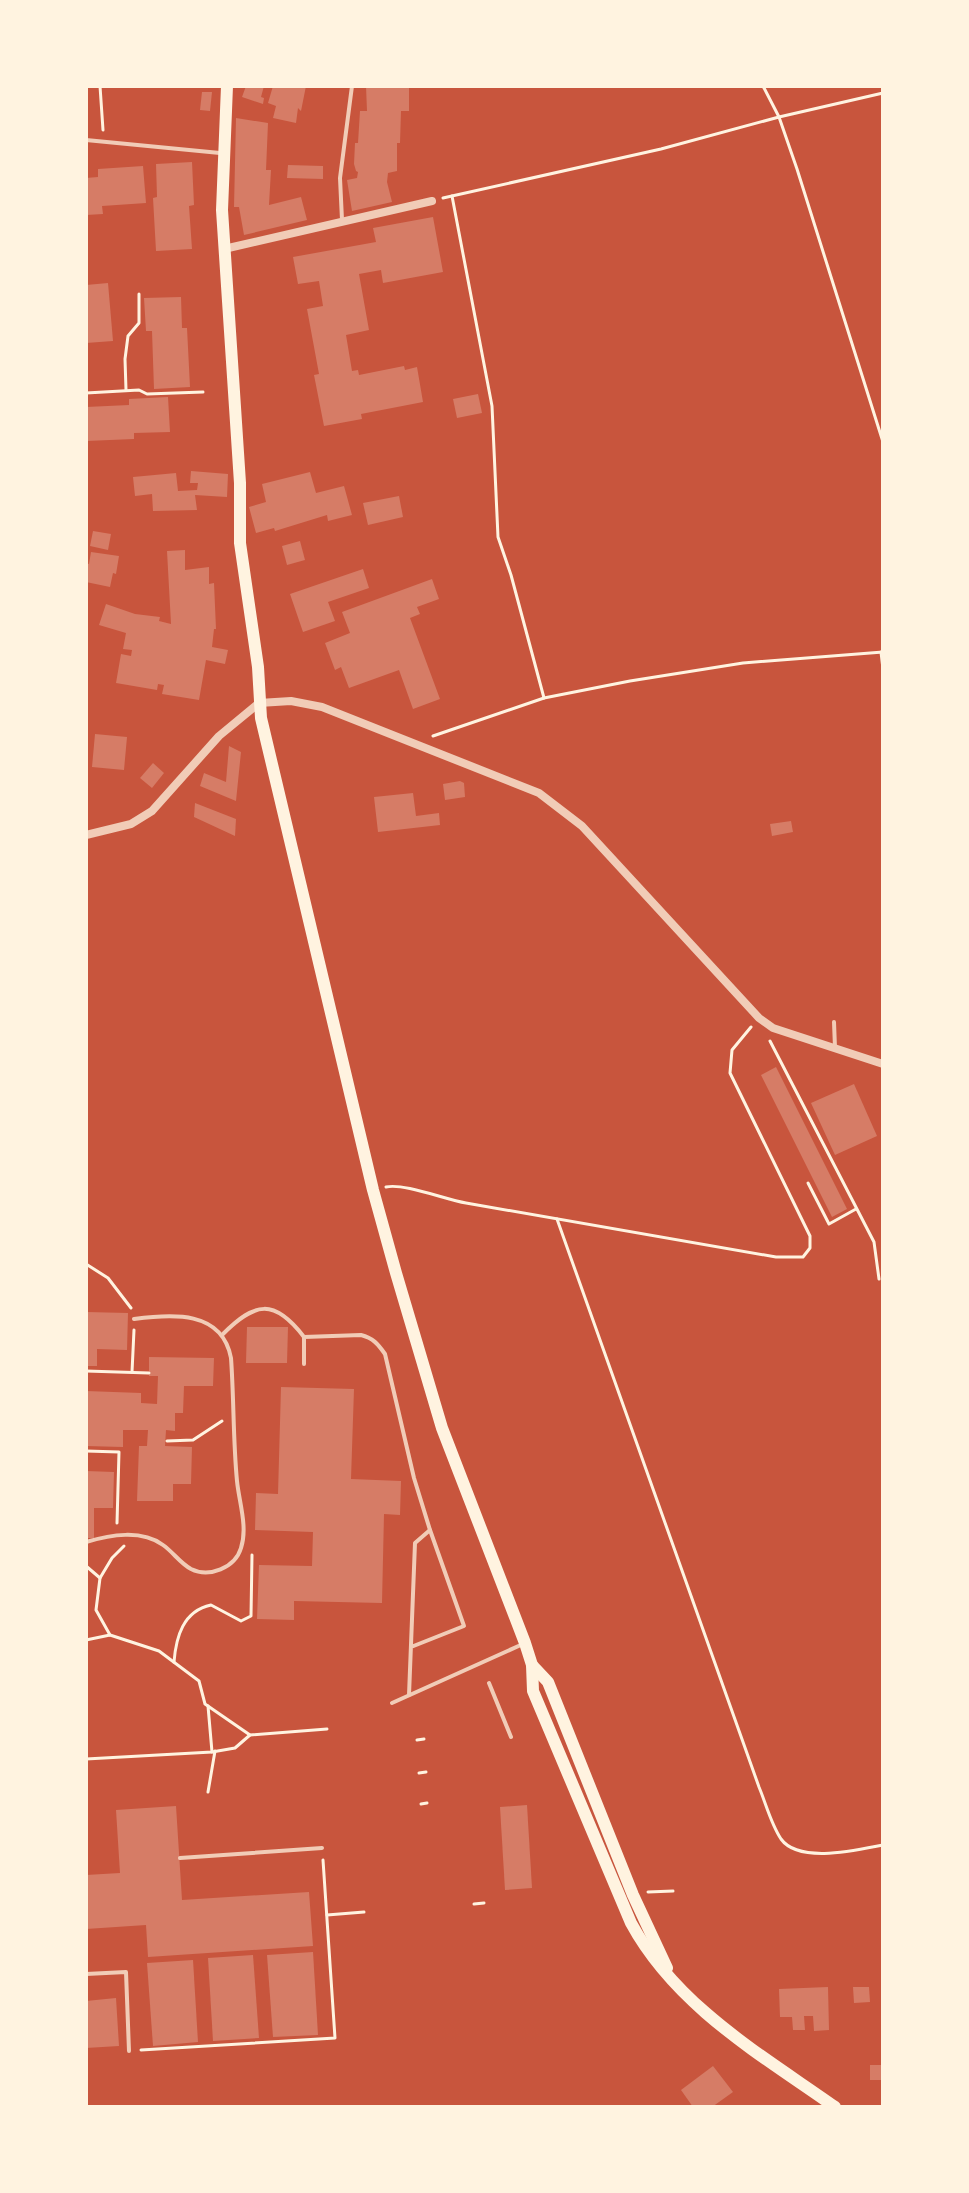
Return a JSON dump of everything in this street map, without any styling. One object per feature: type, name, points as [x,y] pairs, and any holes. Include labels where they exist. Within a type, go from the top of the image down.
[{"type":"main road","points":[[227,86],[223,154],[224,249],[240,483],[240,543],[258,667],[264,740],[373,1190],[442,1428],[525,1643],[532,1665],[533,1691],[622,1905],[646,1950],[702,2011],[723,2029],[835,2107]]},
{"type":"main road","points":[[532,1665],[548,1682],[633,1895],[669,1975]]},
{"type":"street","points":[[224,249],[432,201]]},
{"type":"street","points":[[86,835],[131,824],[152,811],[219,736],[259,703],[291,701],[322,707],[539,793],[582,826],[759,1018],[773,1028],[883,1064]]},
{"type":"lane","points":[[342,223],[340,178],[352,86]]},
{"type":"lane","points":[[86,140],[223,154]]},
{"type":"lane","points":[[834,1022],[835,1048]]},
{"type":"lane","points":[[222,1334],[244,1314],[263,1309],[282,1313],[304,1337],[304,1364]]},
{"type":"lane","points":[[86,1542],[117,1535],[158,1542],[184,1565],[199,1572],[222,1569],[234,1560],[242,1546],[243,1517],[237,1482],[231,1358],[222,1334],[185,1316],[134,1319]]},
{"type":"lane","points":[[304,1337],[361,1335],[370,1337],[385,1354],[414,1478],[464,1626],[411,1647]]},
{"type":"lane","points":[[409,1695],[415,1543],[430,1530]]},
{"type":"lane","points":[[392,1703],[525,1643]]},
{"type":"lane","points":[[489,1683],[511,1737]]},
{"type":"lane","points":[[180,1858],[322,1848]]},
{"type":"lane","points":[[86,1974],[126,1972],[129,2051]]},
{"type":"path","points":[[100,86],[103,141]]},
{"type":"path","points":[[763,86],[779,117],[883,442]]},
{"type":"path","points":[[432,201],[661,149],[883,93]]},
{"type":"path","points":[[452,196],[492,406],[498,537],[544,698]]},
{"type":"path","points":[[126,390],[128,336],[139,323],[139,294]]},
{"type":"path","points":[[86,393],[126,390],[139,390],[147,394],[203,392]]},
{"type":"path","points":[[415,743],[544,698],[743,663],[882,652],[883,669]]},
{"type":"path","points":[[373,1190],[397,1184],[439,1198],[798,1259],[808,1253],[810,1236],[730,1073],[729,1063],[736,1042],[759,1018]]},
{"type":"path","points":[[773,1028],[769,1037],[874,1242],[879,1279]]},
{"type":"path","points":[[808,1183],[829,1224],[857,1208]]},
{"type":"path","points":[[557,1219],[777,1832],[792,1849],[809,1853],[883,1845]]},
{"type":"path","points":[[86,1264],[100,1271],[114,1284],[134,1312],[132,1372]]},
{"type":"path","points":[[86,1371],[149,1373]]},
{"type":"path","points":[[167,1441],[193,1440],[233,1413]]},
{"type":"path","points":[[86,1451],[119,1452],[117,1535]]},
{"type":"path","points":[[110,1635],[96,1610],[100,1578],[112,1558],[135,1536]]},
{"type":"path","points":[[174,1662],[176,1640],[183,1624],[205,1606],[219,1607],[241,1621],[251,1616],[252,1555],[242,1546]]},
{"type":"path","points":[[86,1566],[100,1578]]},
{"type":"path","points":[[86,1640],[110,1635],[159,1651],[199,1681],[205,1704],[250,1735]]},
{"type":"path","points":[[208,1706],[213,1752],[208,1792]]},
{"type":"path","points":[[86,1759],[213,1752],[235,1748],[250,1735],[327,1729]]},
{"type":"path","points":[[417,1740],[424,1739]]},
{"type":"path","points":[[419,1773],[426,1772]]},
{"type":"path","points":[[421,1804],[427,1803]]},
{"type":"path","points":[[129,2051],[335,2038],[322,1848]]},
{"type":"path","points":[[633,1895],[673,1891]]},
{"type":"path","points":[[474,1904],[484,1903]]},
{"type":"path","points":[[327,1915],[364,1912]]},
{"type":"building","points":[[246,86],[264,86],[263,104],[242,97]]},
{"type":"building","points":[[273,86],[306,86],[296,123],[273,118],[276,106],[268,103]]},
{"type":"building","points":[[366,86],[409,86],[409,111],[401,111],[397,171],[388,173],[392,202],[352,211],[347,180],[357,178],[355,143],[358,143],[360,111],[367,111]]},
{"type":"building","points":[[202,92],[212,92],[210,111],[200,110]]},
{"type":"building","points":[[236,118],[268,123],[266,170],[271,170],[269,205],[301,197],[307,220],[244,235],[239,207],[234,207]]},
{"type":"building","points":[[192,162],[194,205],[189,206],[192,249],[156,251],[153,198],[157,197],[156,164]]},
{"type":"building","points":[[288,165],[323,166],[323,179],[287,178]]},
{"type":"building","points":[[143,166],[146,203],[102,206],[103,214],[86,215],[86,178],[98,177],[98,169]]},
{"type":"building","points":[[433,217],[443,272],[383,283],[381,270],[359,274],[369,330],[346,335],[352,371],[358,370],[359,375],[404,366],[405,370],[417,367],[423,402],[361,414],[362,419],[324,426],[314,375],[319,374],[307,309],[323,306],[319,281],[298,284],[293,257],[376,242],[373,228]]},
{"type":"building","points":[[108,283],[113,341],[86,343],[86,285]]},
{"type":"building","points":[[181,297],[182,328],[187,328],[190,387],[154,389],[152,331],[146,331],[144,298]]},
{"type":"building","points":[[478,394],[482,413],[457,418],[453,399]]},
{"type":"building","points":[[168,397],[170,432],[134,433],[134,439],[86,441],[86,407],[129,405],[129,399]]},
{"type":"building","points":[[191,471],[228,474],[227,497],[195,495],[197,510],[153,511],[152,494],[135,496],[133,477],[176,473],[178,491],[197,490],[198,483],[190,483]]},
{"type":"building","points":[[310,472],[316,493],[344,486],[352,515],[328,521],[327,515],[275,531],[274,528],[256,533],[249,507],[266,502],[262,484]]},
{"type":"building","points":[[399,496],[403,517],[368,525],[363,503]]},
{"type":"building","points":[[93,531],[111,534],[108,550],[90,546]]},
{"type":"building","points":[[300,541],[305,560],[287,565],[282,546]]},
{"type":"building","points":[[185,550],[185,570],[209,567],[209,584],[214,583],[216,629],[212,647],[228,650],[225,664],[206,660],[199,700],[162,694],[164,685],[158,684],[157,690],[116,683],[121,654],[131,656],[132,650],[123,649],[126,633],[99,625],[106,604],[135,614],[160,617],[159,621],[171,624],[167,551]]},
{"type":"building","points":[[91,552],[119,556],[110,587],[86,582],[86,563],[89,564]]},
{"type":"building","points":[[363,569],[369,588],[328,602],[335,621],[303,632],[290,594]]},
{"type":"building","points":[[432,579],[439,599],[417,607],[420,614],[410,618],[440,699],[413,709],[399,670],[349,688],[341,667],[335,670],[325,643],[350,633],[342,612]]},
{"type":"building","points":[[95,734],[127,737],[124,770],[92,767]]},
{"type":"building","points":[[229,746],[241,752],[236,801],[200,786],[204,773],[226,782]]},
{"type":"building","points":[[153,763],[164,773],[152,788],[140,778]]},
{"type":"building","points":[[464,783],[465,797],[445,800],[443,784]]},
{"type":"building","points":[[413,793],[416,816],[439,813],[440,825],[378,832],[374,797]]},
{"type":"building","points":[[195,803],[236,819],[235,836],[194,817]]},
{"type":"building","points":[[791,821],[793,832],[772,836],[770,824]]},
{"type":"building","points":[[776,1067],[847,1209],[832,1217],[761,1075]]},
{"type":"building","points":[[854,1084],[877,1136],[835,1155],[811,1103]]},
{"type":"building","points":[[86,1312],[128,1313],[127,1350],[97,1349],[97,1366],[86,1366]]},
{"type":"building","points":[[247,1327],[288,1327],[287,1363],[246,1363]]},
{"type":"building","points":[[149,1357],[214,1358],[213,1386],[184,1386],[183,1413],[175,1413],[175,1431],[166,1430],[165,1446],[192,1447],[191,1484],[173,1484],[173,1501],[137,1501],[139,1446],[147,1446],[148,1430],[123,1430],[123,1447],[86,1446],[86,1391],[141,1393],[141,1403],[157,1404],[158,1376],[149,1376]]},
{"type":"building","points":[[281,1387],[354,1389],[351,1479],[401,1481],[400,1515],[384,1514],[382,1603],[294,1601],[294,1620],[257,1619],[259,1565],[312,1566],[313,1532],[255,1530],[256,1493],[278,1494]]},
{"type":"building","points":[[86,1471],[114,1472],[113,1508],[94,1508],[94,1538],[86,1538]]},
{"type":"building","points":[[527,1805],[532,1888],[505,1890],[500,1807]]},
{"type":"building","points":[[176,1806],[182,1900],[309,1892],[313,1946],[148,1957],[146,1925],[86,1929],[86,1875],[120,1873],[116,1810]]},
{"type":"building","points":[[313,1952],[318,2035],[273,2037],[267,1955]]},
{"type":"building","points":[[253,1955],[259,2038],[213,2041],[208,1958]]},
{"type":"building","points":[[193,1960],[198,2042],[153,2046],[147,1963]]},
{"type":"building","points":[[828,1987],[829,2030],[814,2031],[813,2016],[804,2016],[805,2030],[793,2030],[792,2017],[780,2017],[779,1989]]},
{"type":"building","points":[[853,1987],[869,1987],[870,2002],[854,2003]]},
{"type":"building","points":[[116,1998],[119,2046],[86,2048],[86,2001]]},
{"type":"building","points":[[870,2065],[883,2065],[883,2080],[870,2080]]},
{"type":"building","points":[[713,2066],[733,2092],[712,2107],[693,2107],[681,2090]]}]
